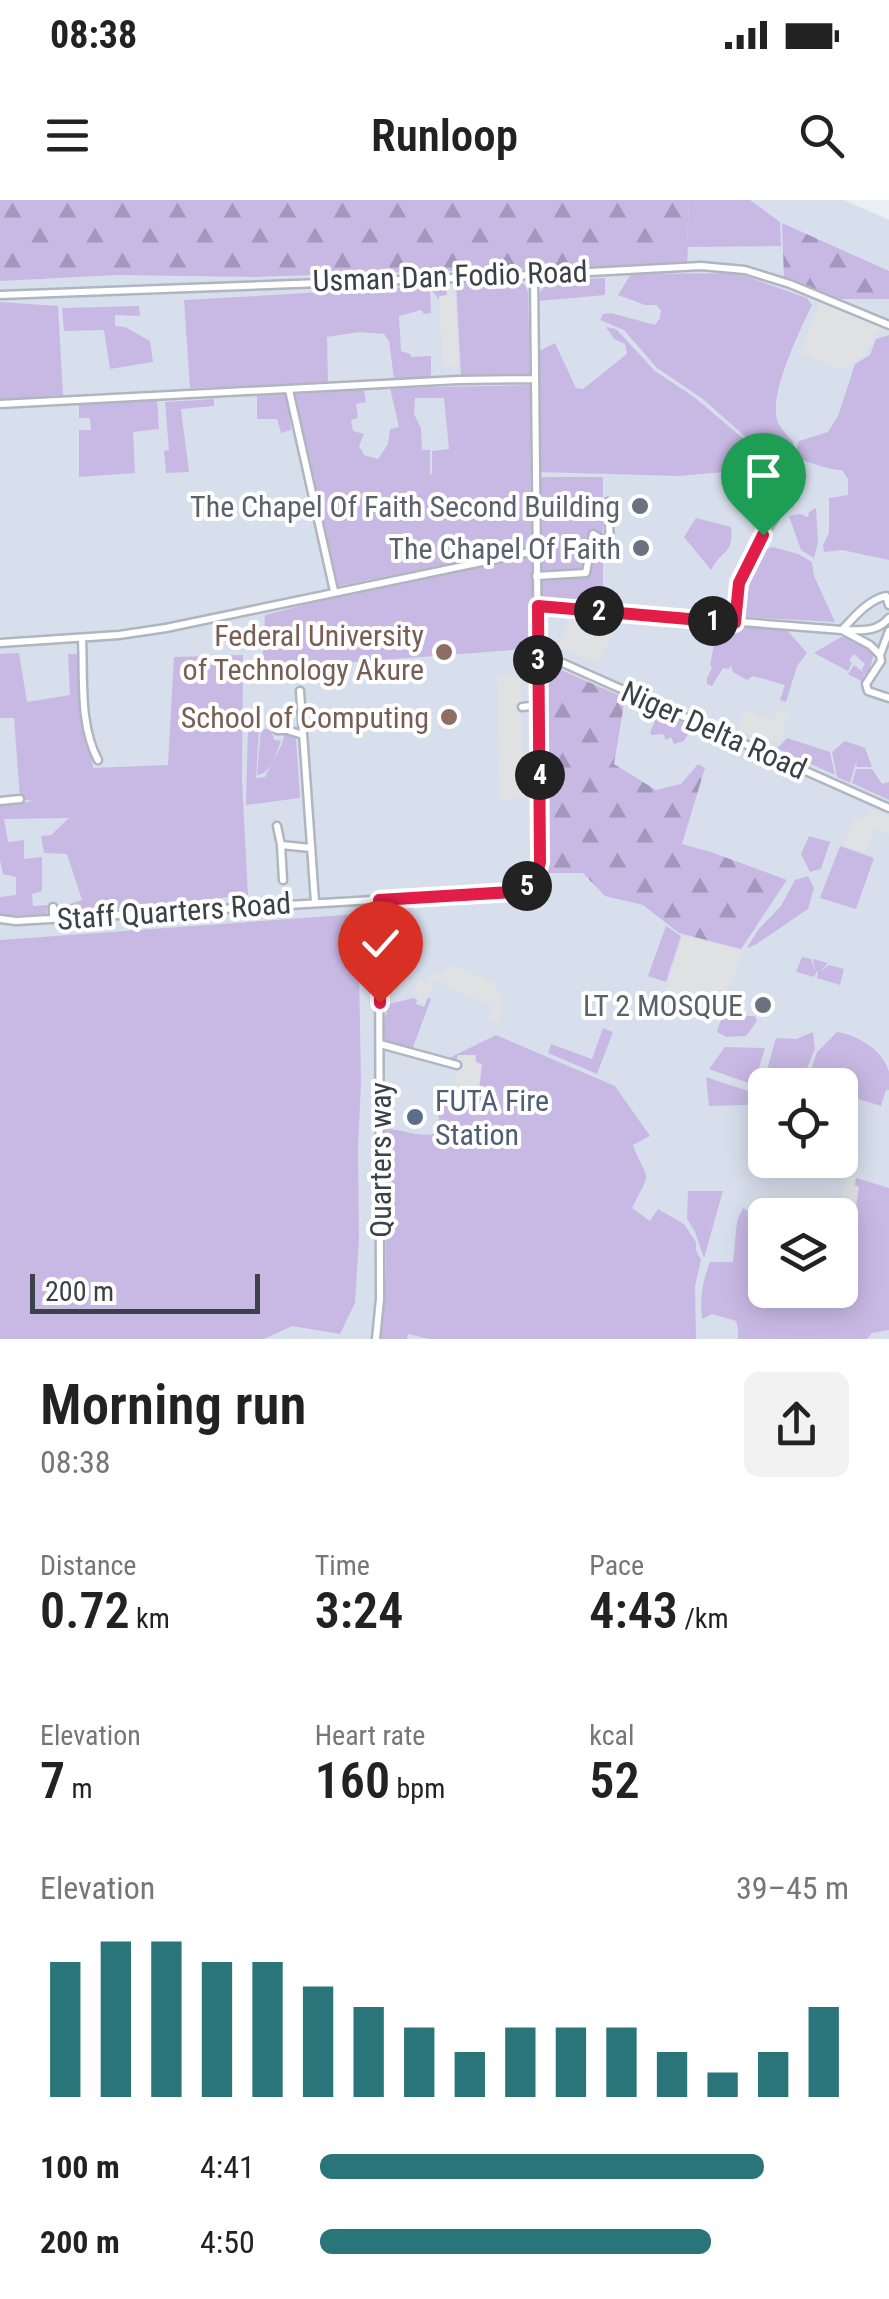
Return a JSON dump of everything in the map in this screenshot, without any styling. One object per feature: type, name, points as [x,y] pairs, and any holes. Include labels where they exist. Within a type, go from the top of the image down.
[{"type":"street","name":"Usman Dan Fodio Road","points":[[0,295],[701,266],[745,270],[790,284],[889,325]]},
{"type":"street","name":"Staff Quarters Road","points":[[0,919],[512,892],[532,883],[540,862],[534,275]]},
{"type":"street","points":[[0,404],[458,380],[534,380]]},
{"type":"street","points":[[289,390],[334,592]]},
{"type":"street","points":[[536,576],[586,573],[593,534],[610,544],[608,502]]},
{"type":"street","points":[[735,623],[739,583],[774,519]]},
{"type":"street","points":[[0,643],[166,628],[536,550]]},
{"type":"street","points":[[878,598],[884,586]]},
{"type":"street","points":[[842,630],[878,598],[886,596],[889,605]]},
{"type":"street","points":[[538,606],[842,630],[873,630],[889,618]]},
{"type":"street","points":[[842,630],[880,654]]},
{"type":"street","points":[[889,631],[881,661],[866,684],[868,690],[889,698]]},
{"type":"street","points":[[82,638],[90,745],[98,760]]},
{"type":"street","name":"Niger Delta Road","points":[[538,652],[889,808]]},
{"type":"street","points":[[300,691],[315,902]]},
{"type":"street","points":[[522,707],[539,705]]},
{"type":"street","points":[[276,730],[303,735]]},
{"type":"street","points":[[0,800],[20,799]]},
{"type":"street","points":[[277,826],[283,880]]},
{"type":"street","points":[[280,845],[311,848]]},
{"type":"street","name":"Quarters way","points":[[376,1339],[380,1299],[379,900]]},
{"type":"street","points":[[53,907],[54,919]]},
{"type":"street","points":[[380,1044],[457,1065]]},
{"type":"shaded area","name":"Federal University of Technology Akure","points":[[0,200],[844,200],[889,220],[889,1339],[0,1339]]},
{"type":"shaded area","points":[[446,281],[454,281],[459,367],[443,367],[439,296],[447,295]]},
{"type":"shaded area","points":[[820,303],[888,330],[874,335],[865,355],[841,369],[800,354]]},
{"type":"shaded area","points":[[571,612],[618,625],[597,664],[558,645]]},
{"type":"shaded area","points":[[521,672],[524,798],[500,800],[497,675]]},
{"type":"shaded area","points":[[778,709],[789,713],[780,743],[738,731],[744,710],[774,720]]},
{"type":"shaded area","points":[[870,809],[889,816],[889,834],[874,829],[865,852],[844,845],[853,818],[866,818]]},
{"type":"shaded area","points":[[683,936],[744,951],[719,1010],[696,1005],[691,998],[664,995]]},
{"type":"shaded area","points":[[448,964],[496,982],[494,990],[503,994],[500,1002],[505,1005],[498,1022],[487,1018],[492,1005],[443,986],[444,982],[435,980],[424,1003],[418,1002],[418,996],[412,994],[418,980],[426,983],[430,974],[444,973]]},
{"type":"shaded area","points":[[458,1055],[474,1056],[475,1063],[481,1065],[477,1098],[454,1095]]},
{"type":"shaded area","points":[[846,1178],[855,1178],[856,1198],[842,1198]]},
{"type":"green space","points":[[0,200],[689,200],[687,247],[607,247],[606,268],[255,277],[116,275],[0,281]]},
{"type":"green space","points":[[689,200],[750,200],[780,222],[781,246],[688,247],[687,265],[606,268],[606,247],[687,247]]},
{"type":"green space","points":[[782,223],[889,271],[889,299],[840,299],[784,278]]},
{"type":"green space","points":[[737,273],[807,298],[812,305],[786,363],[777,397],[778,422],[793,442],[792,461],[777,465],[703,399],[657,368],[624,330],[600,320],[603,314],[611,313],[655,325],[660,318],[661,310],[656,305],[618,295],[631,274]]},
{"type":"green space","points":[[605,278],[605,295],[539,301],[540,292],[549,281]]},
{"type":"green space","points":[[518,280],[528,292],[530,374],[461,377],[456,282]]},
{"type":"green space","points":[[432,281],[446,281],[447,296],[439,296],[439,300],[430,288],[431,313],[421,310],[399,316],[401,351],[411,357],[431,356],[431,378],[394,379],[389,341],[384,334],[359,332],[327,337],[328,384],[190,388],[184,300],[429,286]]},
{"type":"green space","points":[[0,302],[58,306],[63,395],[0,400]]},
{"type":"green space","points":[[139,306],[140,316],[115,315],[115,326],[125,327],[150,341],[153,362],[110,369],[104,330],[64,331],[62,308]]},
{"type":"green space","points":[[606,327],[616,329],[655,371],[694,397],[777,467],[679,476],[539,472],[539,351],[555,343],[576,388],[583,389],[627,354],[625,344],[614,339]]},
{"type":"green space","points":[[889,335],[889,560],[842,550],[824,552],[829,533],[829,498],[848,495],[848,479],[842,470],[797,458],[799,441],[828,432],[838,416],[855,364],[870,355],[876,339]]},
{"type":"green space","points":[[530,385],[531,547],[338,586],[294,394],[364,390],[366,402],[356,404],[358,418],[351,420],[353,431],[364,434],[359,446],[364,455],[378,459],[388,444],[390,429],[399,427],[390,388]],"holes":[[[415,398],[444,398],[449,449],[432,451],[430,474],[430,450],[422,450],[421,428],[414,414]]]},
{"type":"green space","points":[[287,392],[291,430],[281,433],[277,419],[257,419],[257,393]]},
{"type":"green space","points":[[157,399],[159,429],[133,432],[135,473],[79,477],[79,430],[91,430],[90,418],[79,418],[79,405]]},
{"type":"green space","points":[[214,399],[214,406],[181,409],[189,472],[166,473],[164,451],[169,450],[165,402]]},
{"type":"green space","points":[[538,477],[603,477],[603,604],[540,602]]},
{"type":"green space","points":[[816,508],[818,542],[814,558],[801,550],[789,516],[808,517]]},
{"type":"green space","points":[[696,518],[731,527],[729,547],[711,570],[684,537]]},
{"type":"green space","points":[[773,547],[812,562],[814,576],[835,622],[745,617],[744,598],[749,581],[767,549]]},
{"type":"green space","points":[[534,551],[538,648],[262,669],[265,615],[431,572]]},
{"type":"green space","points":[[718,624],[786,629],[807,653],[797,666],[786,702],[780,700],[785,685],[753,676],[747,680],[733,672],[731,666],[723,668],[712,686],[707,684]]},
{"type":"green space","points":[[841,637],[855,639],[874,653],[863,682],[848,674],[854,665],[863,672],[865,664],[854,654],[848,671],[814,653]]},
{"type":"green space","points":[[19,653],[27,702],[70,695],[68,654],[77,654],[93,768],[168,765],[174,657],[243,655],[242,781],[248,895],[62,915],[61,907],[82,900],[67,854],[44,853],[41,836],[51,835],[69,818],[4,819],[8,842],[24,840],[24,859],[42,857],[42,891],[32,894],[33,906],[48,905],[46,915],[0,915],[0,897],[16,895],[16,877],[3,874],[0,804],[35,801],[20,799],[14,718],[0,718],[0,654]]},
{"type":"green space","points":[[543,662],[625,698],[614,764],[656,790],[681,784],[698,764],[705,768],[682,844],[787,880],[741,949],[679,933],[643,905],[605,896],[583,873],[543,873]]},
{"type":"green space","points":[[661,712],[692,727],[684,741],[674,744],[671,737],[666,740],[663,734],[650,733]]},
{"type":"green space","points":[[248,726],[259,729],[256,778],[265,777],[284,736],[289,734],[296,739],[300,798],[246,805]]},
{"type":"green space","points":[[261,728],[271,730],[274,740],[281,741],[269,767],[257,775]]},
{"type":"green space","points":[[787,738],[830,752],[835,775],[776,748]]},
{"type":"green space","points":[[845,741],[865,748],[872,767],[856,767],[857,759],[850,783],[837,777],[832,752]]},
{"type":"green space","points":[[856,769],[872,769],[882,784],[889,782],[889,800],[852,783]]},
{"type":"green space","points":[[809,836],[830,842],[821,869],[810,872],[801,854]]},
{"type":"green space","points":[[840,846],[874,858],[856,909],[820,898]]},
{"type":"green space","points":[[808,876],[814,888],[808,909],[747,948],[781,906],[795,880]]},
{"type":"green space","points":[[358,914],[359,1238],[355,1303],[340,1334],[292,1326],[264,1339],[0,1339],[0,940]]},
{"type":"green space","points":[[666,926],[681,936],[666,982],[648,976]]},
{"type":"green space","points":[[802,957],[811,959],[815,971],[813,959],[828,963],[820,972],[829,965],[844,969],[840,985],[817,978],[817,971],[814,977],[796,972]]},
{"type":"green space","points":[[414,998],[416,1004],[424,1007],[431,999],[412,1050],[387,1044],[384,1029],[389,1004]]},
{"type":"green space","points":[[724,1011],[755,1016],[757,1021],[746,1036],[727,1037],[717,1032]]},
{"type":"green space","points":[[603,1028],[613,1032],[597,1074],[548,1053],[551,1044],[592,1059]]},
{"type":"green space","points":[[813,1032],[815,1049],[807,1068],[768,1068],[776,1038],[796,1039]]},
{"type":"green space","points":[[837,1032],[869,1045],[889,1072],[889,1090],[881,1106],[858,1099],[858,1068],[812,1068],[817,1052]]},
{"type":"green space","points":[[496,1035],[615,1086],[650,1136],[633,1145],[646,1176],[632,1208],[650,1221],[658,1209],[684,1224],[696,1242],[701,1260],[695,1286],[696,1339],[429,1339],[408,1334],[407,1339],[381,1339],[386,1268],[385,1129],[423,1135],[436,1133],[438,1104],[451,1104],[452,1098],[478,1099],[482,1064],[476,1062],[476,1055],[458,1055],[456,1062],[447,1059]]},
{"type":"green space","points":[[725,1047],[765,1048],[759,1068],[748,1068],[748,1083],[709,1069]]},
{"type":"green space","points":[[706,1077],[748,1091],[747,1105],[709,1106]]},
{"type":"green space","points":[[856,1178],[889,1188],[889,1330],[872,1333],[867,1339],[738,1339],[736,1321],[712,1314],[702,1319],[707,1269],[710,1262],[733,1262],[737,1221],[743,1208],[748,1211],[748,1308],[858,1308],[859,1187],[855,1185]]},
{"type":"green space","points":[[688,1191],[723,1191],[704,1258],[687,1219]]},
{"type":"place","name":"The Chapel Of Faith Second Building","points":[[640,506]]},
{"type":"place","name":"The Chapel Of Faith","points":[[641,548]]},
{"type":"place","name":"Federal University of Technology Akure","points":[[444,652]]},
{"type":"place","name":"School of Computing","points":[[449,717]]},
{"type":"place","name":"LT 2 MOSQUE","points":[[763,1005]]},
{"type":"place","name":"FUTA Fire Station","points":[[415,1117]]},
{"type":"route","points":[[380,1003],[379,900],[512,892],[532,883],[537,876],[538,606],[735,623],[739,583],[763,535]]}]
